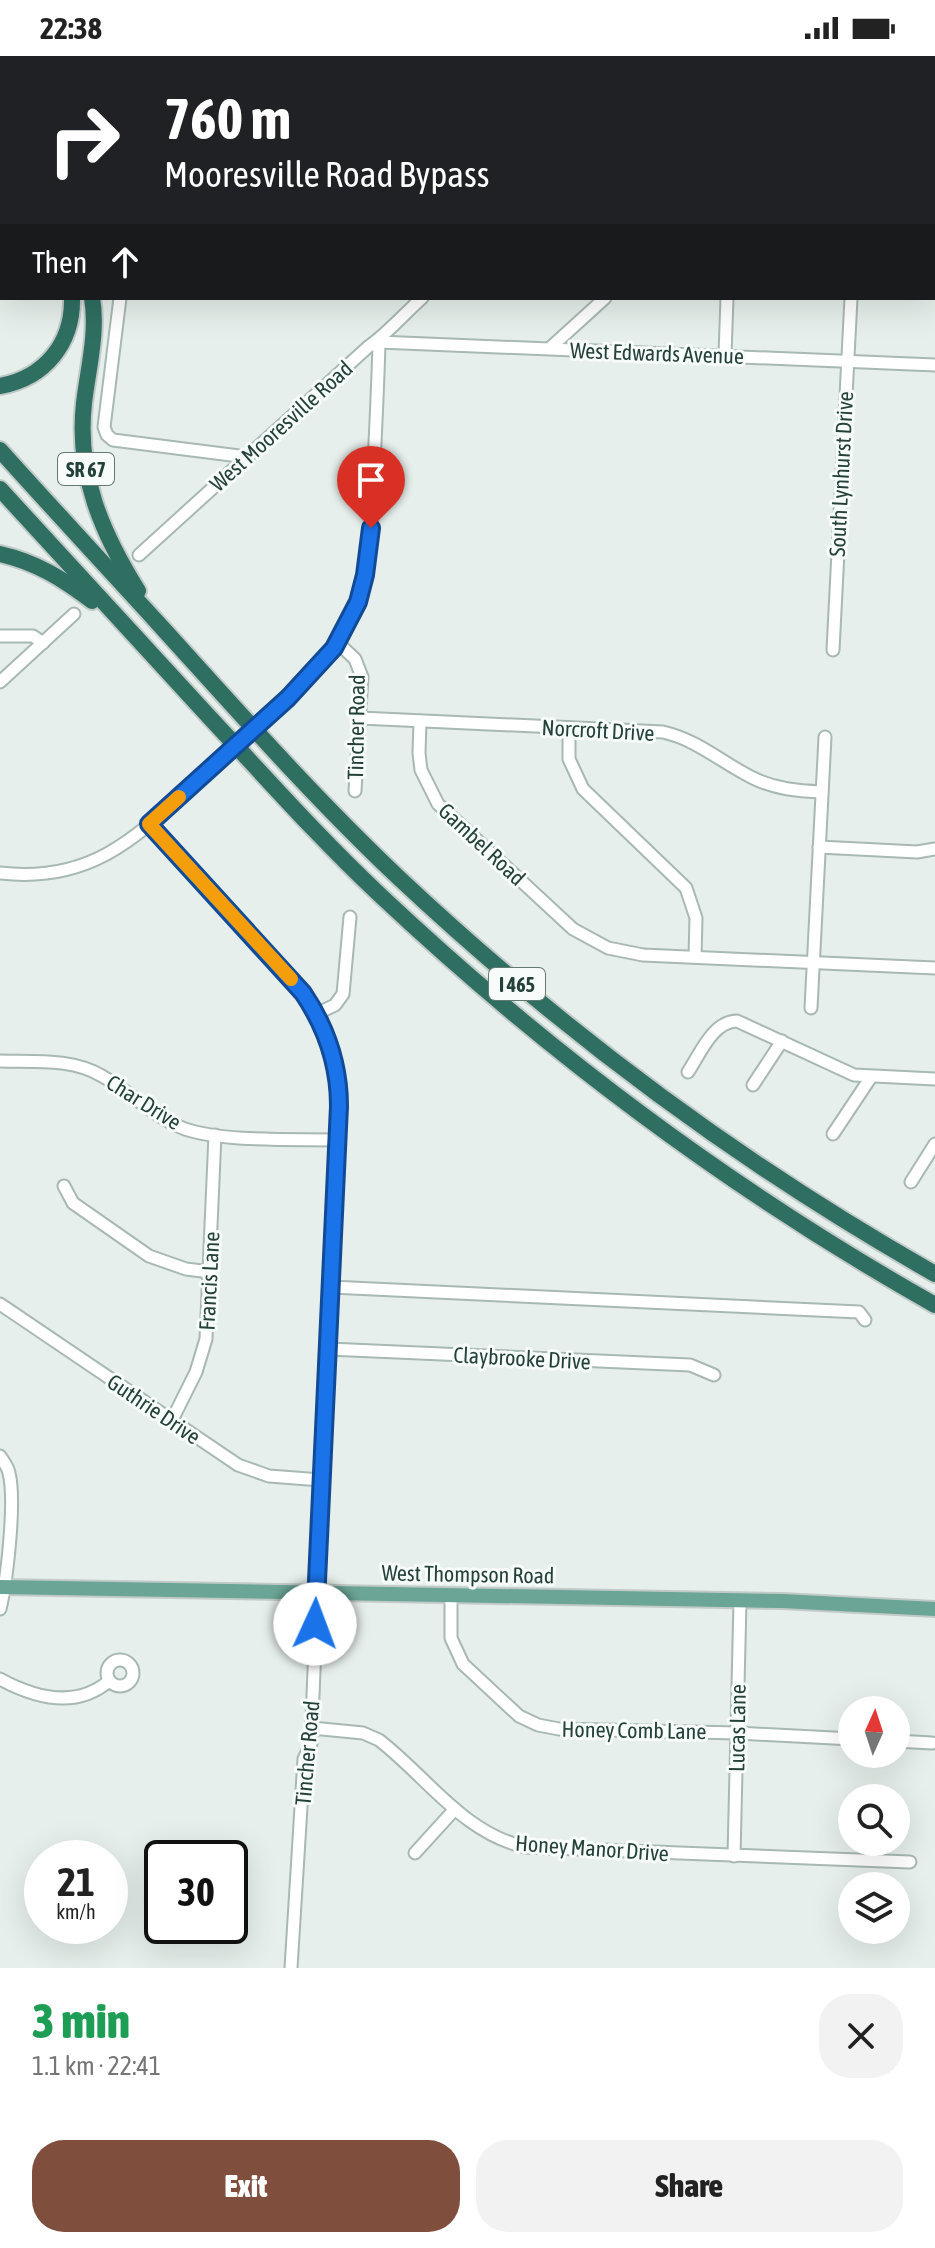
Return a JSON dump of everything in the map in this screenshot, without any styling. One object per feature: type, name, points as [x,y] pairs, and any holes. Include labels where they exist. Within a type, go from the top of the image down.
[{"type":"highway","points":[[0,386],[29,376],[55,354],[68,331],[72,300]]},
{"type":"highway","name":"SR 67","points":[[92,300],[94,327],[83,422],[89,487],[110,544],[158,623]]},
{"type":"highway","name":"I 465","points":[[0,450],[357,837],[449,924],[637,1080],[713,1135],[825,1209],[935,1274]]},
{"type":"highway","name":"I 465","points":[[0,489],[339,855],[482,988],[588,1075],[698,1155],[811,1230],[935,1305]]},
{"type":"highway","points":[[0,554],[49,571],[126,626]]},
{"type":"main road","name":"West Thompson Road","points":[[3,1587],[740,1601],[935,1609]]},
{"type":"street","points":[[120,300],[104,427],[107,435],[113,440],[247,457]]},
{"type":"street","name":"West Mooresville Road","points":[[139,555],[368,347],[379,342],[384,332],[420,300]]},
{"type":"street","points":[[550,348],[603,300]]},
{"type":"street","points":[[725,355],[727,300]]},
{"type":"street","name":"South Lynhurst Drive","points":[[833,650],[851,300]]},
{"type":"street","name":"West Edwards Avenue","points":[[379,342],[935,365]]},
{"type":"street","name":"Tincher Road","points":[[355,791],[360,670],[353,656],[338,643],[358,602],[368,556],[379,342]]},
{"type":"street","points":[[0,682],[74,614]]},
{"type":"street","points":[[0,636],[33,636],[43,643]]},
{"type":"street","points":[[0,873],[35,875],[74,869],[114,852],[269,716],[313,673],[338,643]]},
{"type":"street","name":"Norcroft Drive","points":[[360,718],[655,731],[696,743],[758,780],[789,790],[822,792]]},
{"type":"street","name":"Gambel Road","points":[[420,721],[421,770],[438,804],[573,929],[608,948],[643,955],[695,957]]},
{"type":"street","points":[[569,728],[569,759],[583,789],[686,888],[696,918],[695,957],[935,968]]},
{"type":"street","points":[[811,1008],[825,737]]},
{"type":"street","name":"Tincher Road","points":[[149,824],[294,983],[316,1014],[331,1049],[336,1074],[337,1140],[312,1728],[311,1744],[304,1758],[291,1968]]},
{"type":"street","points":[[819,847],[917,852],[935,849]]},
{"type":"street","points":[[316,1014],[335,1005],[343,994],[350,917]]},
{"type":"street","points":[[688,1072],[718,1027],[727,1022],[741,1022],[854,1075],[935,1079]]},
{"type":"street","points":[[753,1085],[782,1041]]},
{"type":"street","name":"Char Drive","points":[[0,1061],[65,1063],[89,1070],[114,1083],[167,1121],[191,1130],[215,1135],[337,1140]]},
{"type":"street","points":[[833,1134],[871,1077]]},
{"type":"street","name":"Francis Lane","points":[[172,1420],[196,1372],[206,1339],[215,1135]]},
{"type":"street","points":[[911,1182],[935,1144]]},
{"type":"street","points":[[64,1186],[73,1203],[149,1256],[186,1269],[210,1272]]},
{"type":"street","points":[[331,1287],[859,1312],[865,1320]]},
{"type":"street","name":"Guthrie Drive","points":[[0,1304],[232,1462],[269,1476],[321,1480]]},
{"type":"street","name":"Claybrooke Drive","points":[[328,1349],[690,1365],[714,1375]]},
{"type":"street","points":[[0,1456],[9,1470],[11,1497],[0,1609]]},
{"type":"street","name":"Honey Comb Lane","points":[[451,1595],[451,1638],[460,1661],[514,1712],[528,1721],[559,1729],[838,1738]]},
{"type":"street","name":"Lucas Lane","points":[[734,1856],[740,1601]]},
{"type":"street","points":[[0,1679],[32,1694],[59,1698],[90,1692],[109,1681]]},
{"type":"street","name":"Honey Manor Drive","points":[[312,1728],[363,1733],[379,1740],[455,1809],[491,1836],[525,1847],[910,1862]]},
{"type":"street","points":[[910,1742],[932,1743]]},
{"type":"street","points":[[415,1853],[455,1809]]},
{"type":"slow traffic","points":[[179,797],[149,824],[291,979]]},
{"type":"route","points":[[315,1624],[339,1106],[335,1067],[322,1026],[303,993],[149,824],[288,698],[334,648],[358,602],[371,528]]}]
